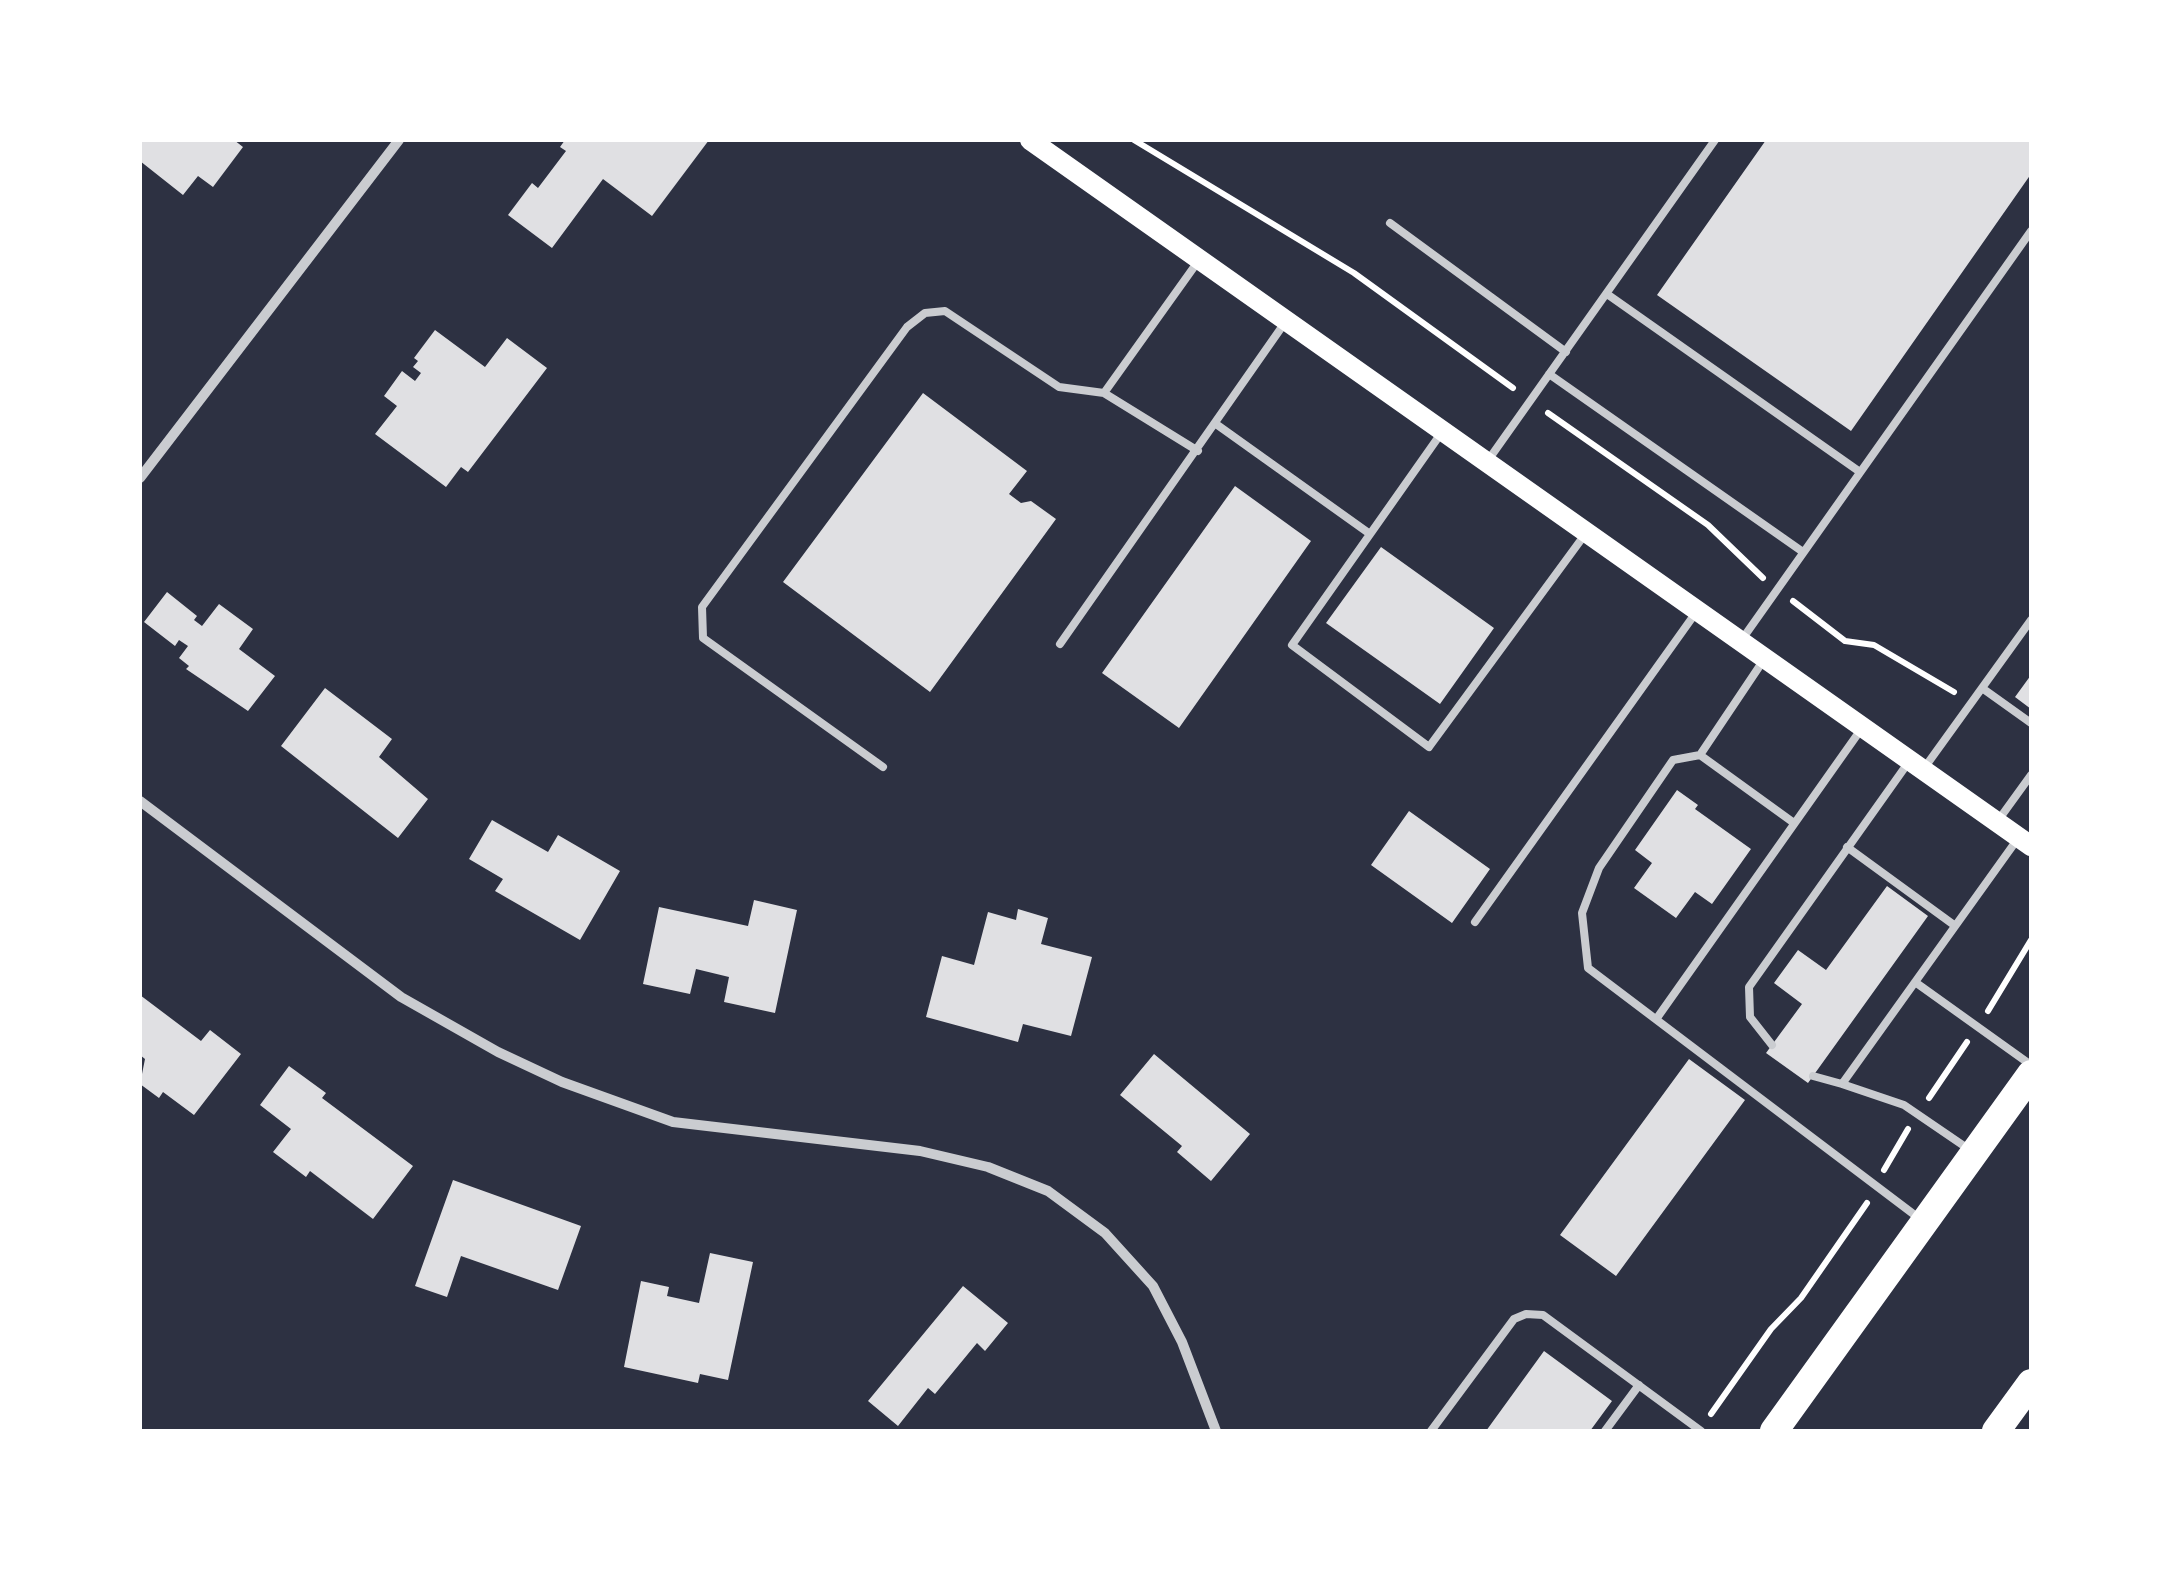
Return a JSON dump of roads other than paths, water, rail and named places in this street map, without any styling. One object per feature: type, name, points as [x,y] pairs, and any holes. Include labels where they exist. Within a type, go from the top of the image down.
[{"type":"highway","points":[[1774,1431],[2031,1074]]},
{"type":"highway","points":[[1996,1431],[2031,1383]]},
{"type":"main road","points":[[1030,140],[2025,842]]},
{"type":"street","points":[[140,478],[399,140]]},
{"type":"street","points":[[140,801],[401,997],[498,1052],[562,1082],[673,1122],[920,1151],[988,1168],[1048,1191],[1105,1233],[1153,1286],[1182,1342],[1216,1431]]},
{"type":"lane","points":[[1486,463],[1715,140]]},
{"type":"lane","points":[[1390,223],[1566,352]]},
{"type":"lane","points":[[1741,642],[2031,231]]},
{"type":"lane","points":[[1104,393],[1199,260]]},
{"type":"lane","points":[[1606,294],[1860,472]]},
{"type":"lane","points":[[882,767],[703,638],[702,607],[907,328],[925,313],[946,311],[1059,387],[1104,393],[1198,450]]},
{"type":"lane","points":[[1060,644],[1286,321]]},
{"type":"lane","points":[[1549,374],[1804,552]]},
{"type":"lane","points":[[1216,424],[1370,534]]},
{"type":"lane","points":[[1442,432],[1292,644],[1428,746],[1586,533]]},
{"type":"lane","points":[[1475,922],[1697,611]]},
{"type":"lane","points":[[1772,1045],[1750,1018],[1749,987],[1846,848],[1972,703],[2031,620]]},
{"type":"lane","points":[[1765,658],[1700,755],[1673,760],[1600,868],[1582,913],[1588,968],[1924,1222]]},
{"type":"lane","points":[[1982,688],[2031,723]]},
{"type":"lane","points":[[1657,1018],[1862,727]]},
{"type":"lane","points":[[1700,755],[1794,824]]},
{"type":"lane","points":[[1997,822],[2031,775]]},
{"type":"lane","points":[[1842,1084],[1954,924],[2025,842]]},
{"type":"lane","points":[[1846,848],[1954,924]]},
{"type":"lane","points":[[1914,982],[2031,1065]]},
{"type":"lane","points":[[1813,1076],[1904,1105],[1974,1154]]},
{"type":"lane","points":[[1430,1431],[1514,1319],[1526,1314],[1543,1316],[1701,1431]]},
{"type":"lane","points":[[1606,1431],[1639,1385]]}]
